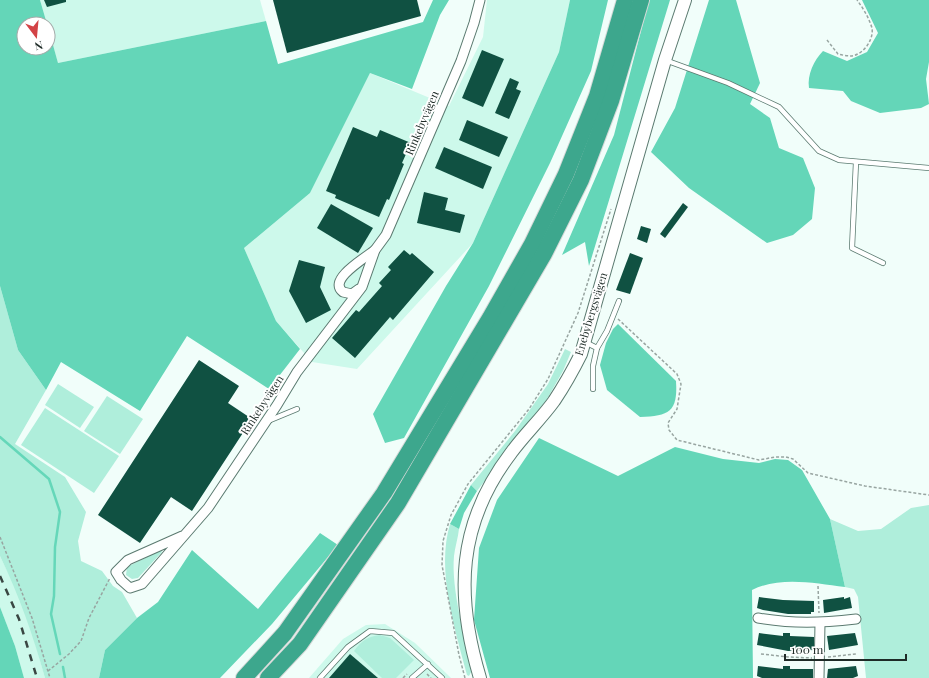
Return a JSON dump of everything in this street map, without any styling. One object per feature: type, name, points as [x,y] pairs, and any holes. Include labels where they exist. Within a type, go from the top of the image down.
[{"type":"highway","points":[[244,678],[285,633],[384,493],[490,318],[532,244],[566,174],[597,96],[625,0]]},
{"type":"highway","points":[[268,678],[300,644],[398,503],[544,254],[581,180],[609,108],[641,0]]},
{"type":"main road","name":"Enebybergsvägen","points":[[480,678],[467,620],[464,584],[466,553],[472,526],[490,487],[510,453],[553,402],[569,378],[585,342],[665,60],[685,0]]},
{"type":"street","name":"Rinkebyvägen","points":[[362,287],[352,294],[347,294],[340,291],[339,281],[343,275],[375,250],[386,235],[461,61],[480,0]]},
{"type":"street","name":"Rinkebyvägen","points":[[182,536],[119,565],[116,572],[121,580],[130,588],[142,584],[182,536],[208,508],[266,422],[301,366],[362,287],[375,250]]},
{"type":"street","points":[[758,618],[789,623],[820,623],[856,618]]},
{"type":"street","points":[[819,678],[820,623]]},
{"type":"lane","points":[[665,60],[728,83],[779,107],[820,151],[839,160],[929,168]]},
{"type":"lane","points":[[856,162],[852,248],[883,263]]},
{"type":"lane","points":[[593,389],[593,366],[597,348],[607,331],[618,301]]},
{"type":"lane","points":[[585,342],[597,348]]},
{"type":"lane","points":[[266,422],[297,409]]},
{"type":"lane","points":[[320,678],[348,647],[370,631],[393,633],[442,678]]},
{"type":"lane","points":[[412,678],[428,664]]},
{"type":"path","points":[[827,40],[838,54],[851,56],[863,51],[871,40],[872,29],[857,0]]},
{"type":"path","points":[[465,678],[458,654],[442,565],[443,541],[451,515],[468,484],[529,409],[548,379],[578,314],[613,203]]},
{"type":"path","points":[[613,315],[677,374],[681,384],[677,409],[668,423],[669,430],[677,440],[759,460],[775,457],[786,457],[793,459],[808,473],[865,486],[929,495]]},
{"type":"path","points":[[0,537],[32,618],[50,678]]},
{"type":"path","points":[[48,671],[69,654],[80,641],[89,618],[110,576],[119,565]]},
{"type":"path","points":[[818,586],[820,623]]},
{"type":"path","points":[[761,654],[819,658],[856,654]]},
{"type":"shaded area","points":[[40,0],[260,0],[266,21],[58,63],[56,56],[56,16],[45,16]]},
{"type":"shaded area","points":[[487,0],[570,0],[559,52],[473,243],[357,369],[312,362],[276,321],[244,248],[310,193],[370,73],[449,106],[483,37]]},
{"type":"shaded area","points":[[0,286],[18,350],[46,390],[15,444],[65,477],[86,512],[78,541],[81,561],[102,571],[113,586],[122,592],[137,618],[105,650],[99,678],[45,678],[36,646],[25,616],[0,556]]},
{"type":"shaded area","points":[[565,349],[571,352],[563,371],[547,399],[477,491],[471,485],[515,431],[548,384]]},
{"type":"shaded area","points":[[58,384],[94,407],[80,428],[45,405]]},
{"type":"shaded area","points":[[107,396],[143,419],[120,454],[84,431]]},
{"type":"shaded area","points":[[45,408],[119,456],[94,493],[21,445]]},
{"type":"shaded area","points":[[929,505],[929,678],[866,678],[858,597],[854,589],[845,587],[830,519],[858,531],[881,529],[911,508]]},
{"type":"shaded area","points":[[450,524],[459,529],[454,556],[454,569],[459,613],[472,670],[469,676],[467,675],[453,619],[446,580],[446,542]]},
{"type":"shaded area","points":[[161,550],[162,552],[138,578],[132,579],[126,575],[127,567]]},
{"type":"shaded area","points":[[0,556],[18,593],[34,639],[45,678],[24,678],[15,646],[0,607]]},
{"type":"shaded area","points":[[385,624],[415,643],[451,678],[309,678],[343,639],[366,625]]},
{"type":"shaded area","points":[[380,635],[390,638],[414,660],[396,678],[382,678],[354,651],[365,640]]},
{"type":"green space","points":[[0,0],[40,0],[45,16],[16,16],[16,56],[56,56],[58,63],[266,21],[278,64],[423,22],[433,0],[449,0],[440,15],[412,89],[370,73],[310,193],[244,248],[276,321],[300,349],[269,389],[187,336],[140,411],[61,362],[46,390],[18,350],[0,286]]},
{"type":"green space","points":[[570,0],[608,0],[591,71],[550,163],[489,286],[404,438],[385,443],[373,414],[446,286],[473,243],[559,52]]},
{"type":"green space","points":[[649,0],[670,0],[589,266],[585,242],[562,255],[614,135]]},
{"type":"green space","points":[[709,0],[736,0],[760,83],[750,104],[770,118],[779,148],[803,158],[815,188],[812,219],[793,235],[767,243],[689,188],[651,152],[675,108]]},
{"type":"green space","points":[[862,0],[929,0],[929,62],[926,79],[929,104],[921,108],[880,113],[851,101],[843,91],[809,88],[810,73],[823,51],[847,61],[867,52],[878,33]]},
{"type":"green space","points":[[618,324],[676,381],[675,400],[673,406],[665,413],[640,417],[607,390],[600,365],[606,343],[613,329]]},
{"type":"green space","points":[[539,438],[618,476],[675,447],[723,459],[759,463],[775,459],[788,460],[802,470],[830,519],[845,587],[809,582],[786,582],[774,583],[752,590],[753,678],[490,678],[474,620],[479,548],[497,500]]},
{"type":"green space","points":[[471,485],[477,491],[464,513],[459,529],[450,524]]},
{"type":"green space","points":[[320,533],[338,545],[272,624],[220,678],[99,678],[105,650],[137,618],[158,602],[192,550],[258,609]]},
{"type":"green space","points":[[0,607],[15,646],[24,678],[0,678]]},
{"type":"building","points":[[44,0],[66,0],[66,2],[47,7]]},
{"type":"building","points":[[273,0],[417,0],[421,16],[287,53]]},
{"type":"building","points":[[482,50],[504,59],[483,107],[462,98]]},
{"type":"building","points":[[510,78],[519,82],[516,89],[521,91],[509,119],[495,113]]},
{"type":"building","points":[[467,120],[508,137],[499,157],[459,140]]},
{"type":"building","points":[[353,127],[377,137],[380,130],[411,143],[389,200],[387,199],[379,217],[335,198],[336,195],[326,191]]},
{"type":"building","points":[[444,147],[492,167],[483,189],[435,168]]},
{"type":"building","points":[[424,192],[448,198],[445,210],[465,215],[460,233],[417,223]]},
{"type":"building","points":[[683,203],[688,207],[665,238],[660,234]]},
{"type":"building","points":[[331,204],[373,228],[358,253],[317,228]]},
{"type":"building","points":[[641,226],[651,229],[647,243],[637,239]]},
{"type":"building","points":[[404,250],[410,255],[412,253],[434,272],[393,320],[390,317],[355,358],[332,338],[356,310],[359,312],[382,286],[379,283],[391,270],[388,267]]},
{"type":"building","points":[[630,253],[643,258],[630,294],[616,290]]},
{"type":"building","points":[[299,260],[325,267],[320,287],[331,310],[306,323],[289,291]]},
{"type":"building","points":[[199,360],[239,386],[228,403],[252,419],[192,511],[171,497],[140,543],[98,515]]},
{"type":"building","points":[[759,597],[783,600],[814,601],[814,612],[811,612],[811,614],[788,614],[763,610],[757,608]]},
{"type":"building","points":[[844,597],[844,599],[850,597],[852,608],[824,613],[823,600]]},
{"type":"building","points":[[759,633],[783,636],[783,633],[790,633],[790,636],[814,637],[814,650],[788,651],[757,645]]},
{"type":"building","points":[[855,633],[858,645],[829,650],[827,636]]},
{"type":"building","points":[[350,654],[378,678],[329,678]]},
{"type":"building","points":[[758,666],[783,669],[783,666],[790,666],[790,669],[813,669],[813,678],[762,678],[757,676]]},
{"type":"building","points":[[856,666],[858,676],[853,678],[827,678],[828,669]]},
{"type":"waterway","points":[[0,437],[49,479],[60,512],[55,547],[54,596],[51,614],[60,654]]},
{"type":"waterway","points":[[63,667],[65,678]]},
{"type":"railway","points":[[0,576],[19,619],[37,678]]}]
